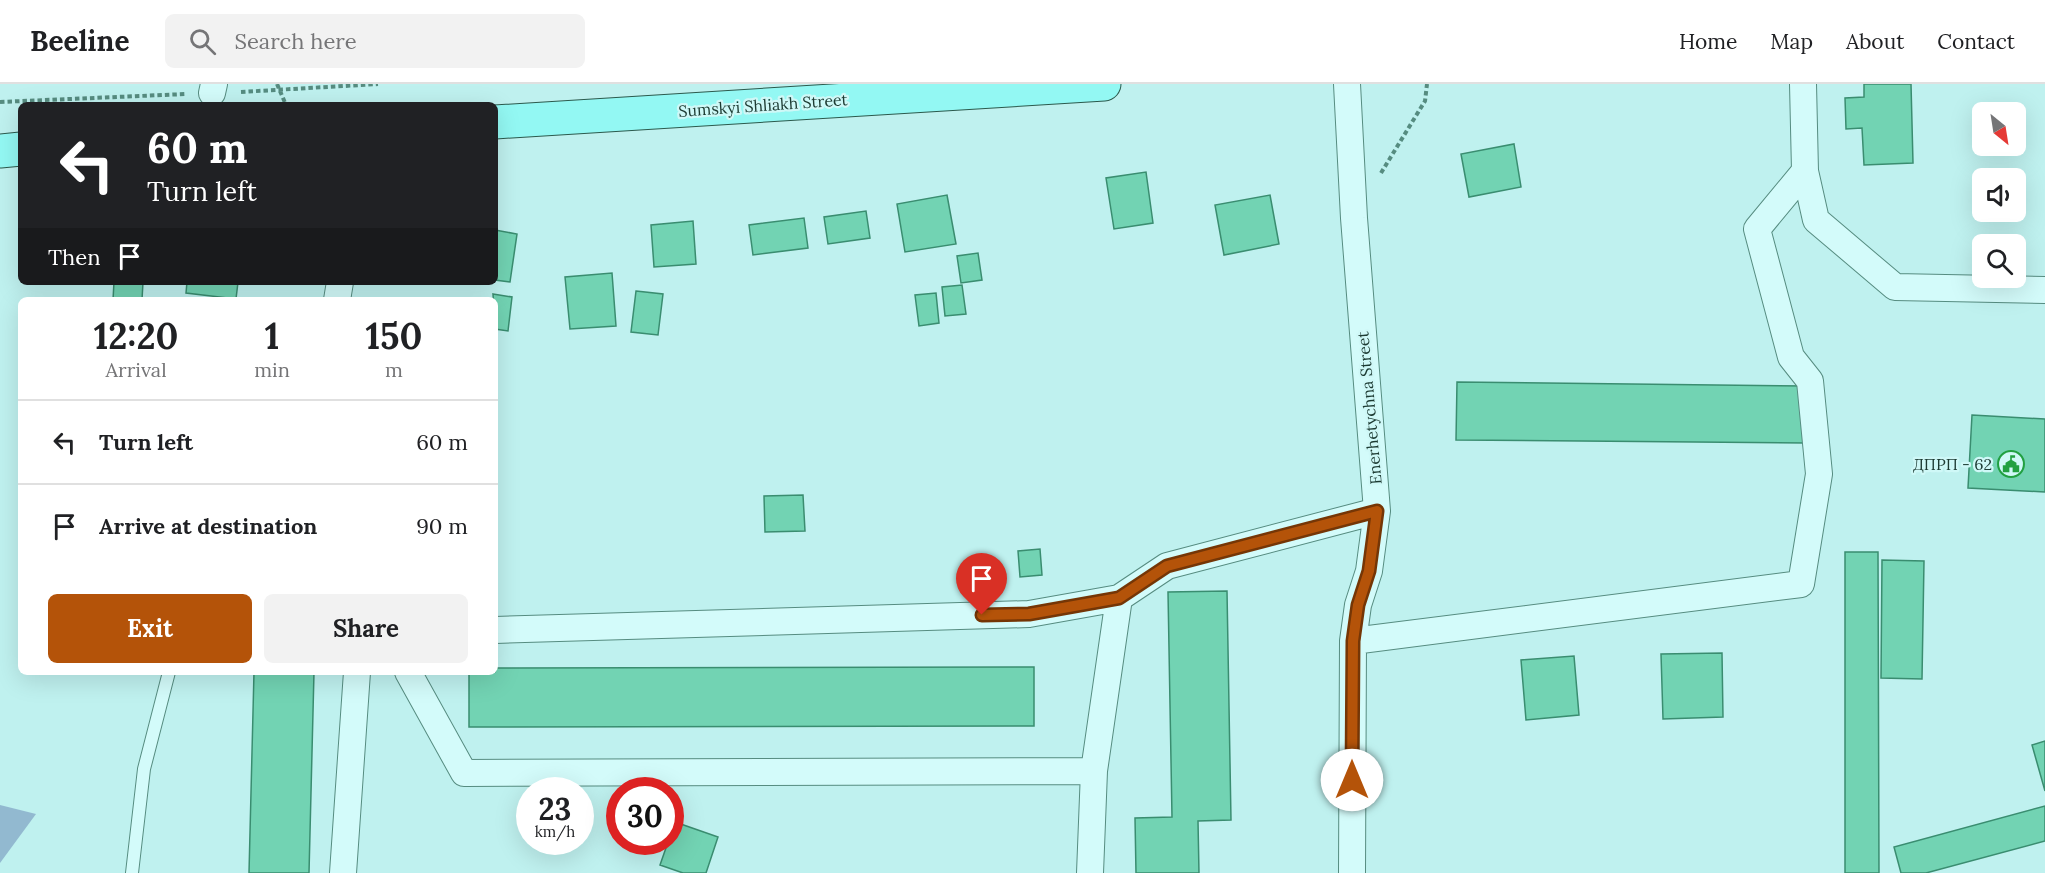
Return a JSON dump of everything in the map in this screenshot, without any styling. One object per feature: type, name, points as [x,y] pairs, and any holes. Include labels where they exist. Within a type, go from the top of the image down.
[{"type":"main road","name":"Sumskyi Shliakh Street","points":[[498,122],[1104,84]]},
{"type":"main road","points":[[0,151],[18,149]]},
{"type":"street","name":"Enerhetychna Street","points":[[1347,84],[1354,218],[1377,511],[1369,571],[1358,605],[1353,641],[1352,873]]},
{"type":"street","points":[[1803,84],[1805,171],[1816,220],[1894,287],[2045,291]]},
{"type":"street","points":[[1353,641],[1802,584],[1819,474],[1810,381],[1791,357],[1757,229],[1805,171]]},
{"type":"street","points":[[498,630],[1029,614],[1119,598],[1167,566],[1377,511]]},
{"type":"street","points":[[1090,873],[1094,771],[1119,598]]},
{"type":"street","points":[[343,873],[357,675]]},
{"type":"street","points":[[410,675],[464,773],[1094,771]]},
{"type":"lane","points":[[132,873],[144,769],[169,675]]},
{"type":"path","points":[[277,84],[285,102]]},
{"type":"path","points":[[1354,218],[1425,101],[1426,84]]},
{"type":"shaded area","points":[[0,805],[36,814],[0,863]]},
{"type":"building","points":[[1864,84],[1911,84],[1913,163],[1864,165],[1862,128],[1846,129],[1845,98],[1864,97]]},
{"type":"building","points":[[1514,144],[1521,187],[1469,197],[1461,154]]},
{"type":"building","points":[[1146,172],[1153,223],[1114,229],[1106,178]]},
{"type":"building","points":[[947,195],[956,244],[905,252],[897,204]]},
{"type":"building","points":[[1270,195],[1279,244],[1224,255],[1215,205]]},
{"type":"building","points":[[866,211],[870,238],[828,244],[824,217]]},
{"type":"building","points":[[804,218],[808,248],[753,255],[749,225]]},
{"type":"building","points":[[693,221],[696,264],[654,267],[651,225]]},
{"type":"building","points":[[498,231],[517,234],[510,282],[498,280]]},
{"type":"building","points":[[978,253],[982,280],[961,283],[957,256]]},
{"type":"building","points":[[612,273],[616,326],[570,329],[565,277]]},
{"type":"building","points":[[114,285],[143,285],[142,297],[113,297]]},
{"type":"building","points":[[187,285],[238,285],[236,297],[186,293]]},
{"type":"building","points":[[962,285],[966,314],[945,316],[942,287]]},
{"type":"building","points":[[636,291],[663,294],[658,335],[631,332]]},
{"type":"building","points":[[936,293],[939,323],[919,326],[915,295]]},
{"type":"building","points":[[493,294],[512,297],[508,331],[498,329],[498,297],[493,297]]},
{"type":"building","points":[[1457,382],[1806,386],[1805,443],[1456,440]]},
{"type":"building","points":[[1972,415],[2045,419],[2045,492],[1968,488]]},
{"type":"building","points":[[803,495],[805,531],[765,532],[764,496]]},
{"type":"building","points":[[1040,549],[1042,575],[1020,577],[1018,551]]},
{"type":"building","points":[[1845,552],[1878,552],[1879,873],[1845,873]]},
{"type":"building","points":[[1882,560],[1924,561],[1922,679],[1881,678]]},
{"type":"building","points":[[1227,591],[1231,820],[1198,821],[1199,873],[1136,873],[1135,818],[1172,817],[1168,592]]},
{"type":"building","points":[[1722,653],[1723,717],[1663,719],[1661,654]]},
{"type":"building","points":[[1574,656],[1579,715],[1526,720],[1521,660]]},
{"type":"building","points":[[1034,667],[1034,726],[469,727],[469,675],[498,675],[498,668]]},
{"type":"building","points":[[254,675],[314,675],[309,873],[249,873]]},
{"type":"building","points":[[2045,741],[2045,791],[2032,745]]},
{"type":"building","points":[[2045,806],[2045,841],[1926,873],[1901,873],[1894,847]]},
{"type":"building","points":[[684,825],[718,837],[706,873],[683,873],[660,865],[663,855],[684,855]]},
{"type":"place","name":"ДПРП - 62","points":[[2011,464]]},
{"type":"route","points":[[982,615],[1029,614],[1119,598],[1167,566],[1377,511],[1369,571],[1358,605],[1353,641],[1352,780]]}]
